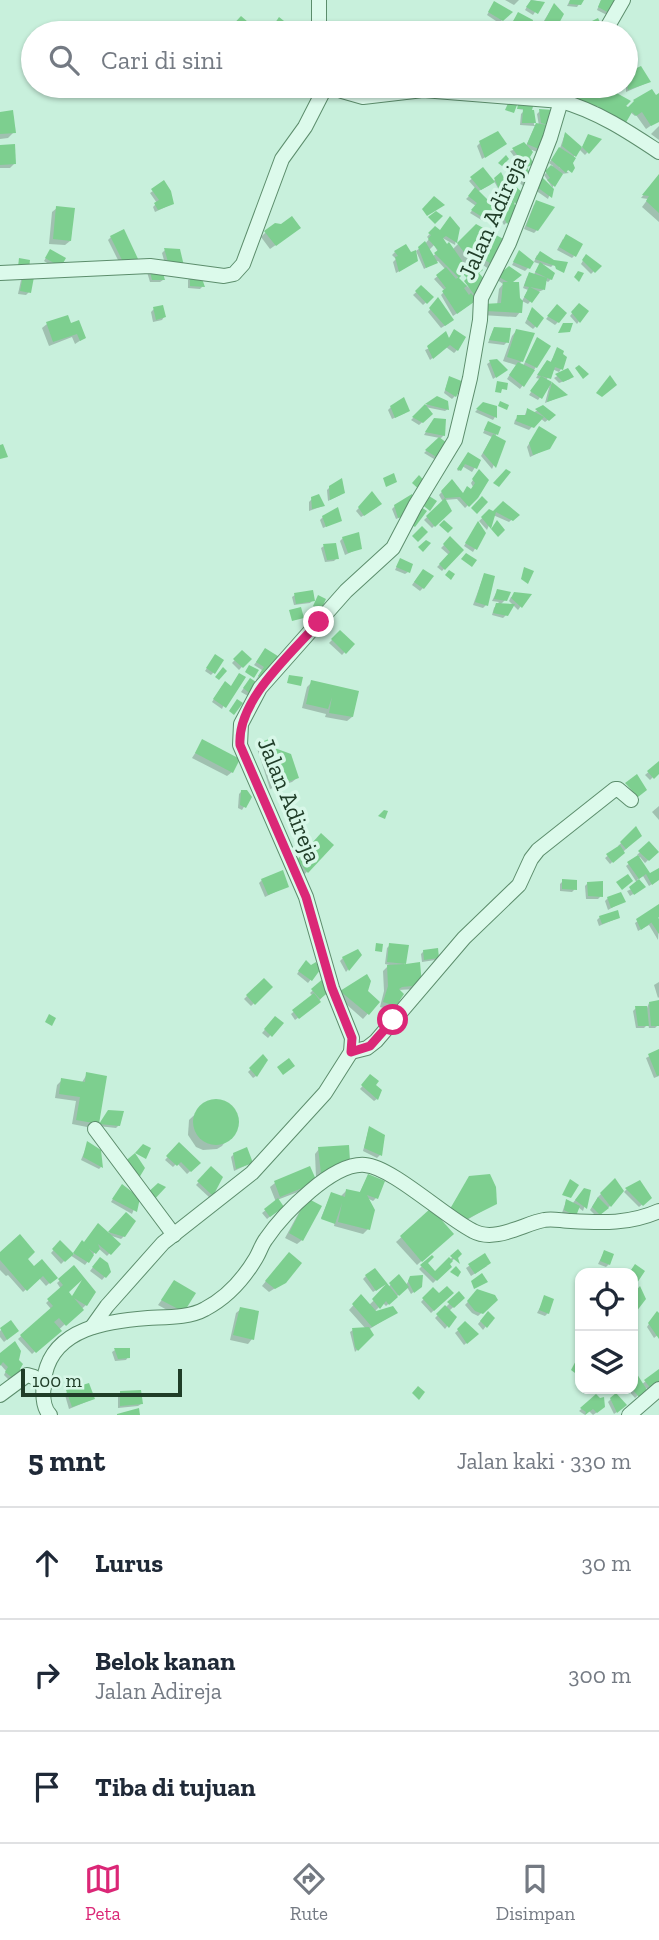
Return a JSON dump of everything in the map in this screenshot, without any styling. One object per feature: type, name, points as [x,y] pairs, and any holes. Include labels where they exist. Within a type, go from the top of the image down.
[{"type":"street","points":[[319,0],[319,21]]},
{"type":"street","points":[[611,21],[623,0]]},
{"type":"street","points":[[0,273],[150,266],[224,276],[234,274],[243,264],[282,159],[305,127],[320,98]]},
{"type":"street","points":[[523,98],[576,105],[628,131],[659,152]]},
{"type":"street","name":"Jalan Adireja","points":[[351,1052],[352,1038],[332,988],[306,897],[240,745],[241,724],[260,688],[346,591],[393,548],[455,440],[470,378],[481,298],[509,243],[563,98]]},
{"type":"street","points":[[92,1327],[107,1306],[163,1243],[252,1173],[325,1093],[351,1052],[367,1048],[376,1041],[464,938],[519,886],[538,850],[615,789],[631,800]]},
{"type":"street","points":[[95,1129],[174,1235]]},
{"type":"street","points":[[50,1415],[45,1410],[47,1365],[55,1351],[73,1334],[92,1327],[201,1312],[224,1299],[240,1282],[265,1240],[278,1224],[329,1177],[349,1166],[366,1164],[389,1173],[475,1233],[499,1233],[546,1219],[620,1222],[636,1220],[659,1211]]},
{"type":"street","points":[[0,1395],[27,1375],[31,1375],[44,1387]]},
{"type":"street","points":[[629,1415],[659,1389]]},
{"type":"building","points":[[531,0],[545,2],[538,14],[526,7]]},
{"type":"building","points":[[570,0],[584,0],[581,5],[569,4]]},
{"type":"building","points":[[601,0],[616,0],[611,14],[598,7]]},
{"type":"building","points":[[494,1],[513,12],[503,21],[488,12]]},
{"type":"building","points":[[554,3],[564,14],[560,21],[545,21]]},
{"type":"building","points":[[518,12],[533,20],[533,21],[513,21]]},
{"type":"building","points":[[641,66],[651,82],[638,87],[638,67]]},
{"type":"building","points":[[652,89],[656,95],[659,93],[659,122],[651,126],[642,112],[636,116],[632,112],[624,126],[598,113],[601,108],[597,106],[594,111],[575,99],[626,98],[631,101],[626,106],[628,107],[633,100]]},
{"type":"building","points":[[510,99],[517,105],[514,113],[505,110]]},
{"type":"building","points":[[519,100],[534,103],[532,110],[536,123],[522,123],[523,109],[517,109]]},
{"type":"building","points":[[539,109],[554,110],[552,126],[541,123]]},
{"type":"building","points":[[13,110],[16,133],[0,134],[0,112]]},
{"type":"building","points":[[536,123],[552,126],[541,150],[527,144]]},
{"type":"building","points":[[498,131],[507,144],[485,158],[479,141]]},
{"type":"building","points":[[565,132],[582,147],[576,157],[562,146]]},
{"type":"building","points":[[588,134],[602,139],[589,154],[582,147]]},
{"type":"building","points":[[524,142],[533,152],[530,157],[534,164],[527,167],[532,178],[527,184],[510,167],[521,160],[512,148]]},
{"type":"building","points":[[15,144],[16,164],[0,165],[0,145]]},
{"type":"building","points":[[559,147],[576,158],[572,173],[568,170],[566,173],[551,160]]},
{"type":"building","points":[[506,155],[509,159],[502,166],[498,163]]},
{"type":"building","points":[[551,165],[563,174],[555,187],[547,180],[550,178],[545,171]]},
{"type":"building","points":[[483,167],[495,182],[481,190],[470,177]]},
{"type":"building","points":[[501,172],[507,184],[500,191],[494,178]]},
{"type":"building","points":[[659,174],[659,213],[646,201],[649,196],[642,195]]},
{"type":"building","points":[[541,176],[554,189],[552,198],[537,187]]},
{"type":"building","points":[[164,180],[171,191],[174,204],[158,210],[154,203],[159,200],[151,189]]},
{"type":"building","points":[[512,183],[524,194],[517,205],[503,188]]},
{"type":"building","points":[[475,187],[495,207],[487,220],[471,210],[477,203],[468,196]]},
{"type":"building","points":[[434,196],[445,205],[427,216],[422,209]]},
{"type":"building","points":[[513,200],[518,213],[507,224],[500,210]]},
{"type":"building","points":[[536,200],[555,207],[538,231],[526,226]]},
{"type":"building","points":[[56,206],[75,208],[71,241],[53,239]]},
{"type":"building","points":[[436,211],[443,216],[435,224],[428,217]]},
{"type":"building","points":[[292,216],[301,228],[276,246],[264,231]]},
{"type":"building","points":[[450,216],[460,228],[457,243],[476,224],[507,241],[494,266],[481,257],[475,263],[483,270],[479,273],[485,280],[476,297],[464,281],[467,278],[463,274],[459,278],[467,286],[464,288],[469,295],[471,293],[475,298],[474,302],[457,314],[442,291],[446,288],[436,275],[446,267],[456,279],[458,277],[434,253],[438,250],[428,239],[431,235],[428,233],[435,226],[440,230]],"holes":[[[446,236],[457,243],[470,260],[465,265],[449,242],[447,244],[443,238]]]},
{"type":"building","points":[[124,229],[139,261],[123,262],[110,236]]},
{"type":"building","points":[[566,234],[583,244],[576,257],[559,247]]},
{"type":"building","points":[[425,241],[438,263],[426,268],[418,247]]},
{"type":"building","points":[[406,244],[411,252],[416,250],[418,261],[399,272],[395,257],[398,256],[394,251]]},
{"type":"building","points":[[164,248],[180,249],[184,266],[168,262]]},
{"type":"building","points":[[50,249],[66,258],[61,267],[45,258]]},
{"type":"building","points":[[519,250],[534,262],[530,269],[513,262]]},
{"type":"building","points":[[540,251],[554,260],[568,262],[564,273],[555,266],[535,259]]},
{"type":"building","points":[[586,254],[602,266],[595,273],[582,260]]},
{"type":"building","points":[[19,258],[30,260],[29,269],[18,267]]},
{"type":"building","points":[[540,262],[555,273],[552,280],[535,272]]},
{"type":"building","points":[[509,266],[522,275],[513,282],[519,282],[520,298],[523,301],[522,313],[485,311],[483,304],[501,303],[503,282],[508,282],[497,276]]},
{"type":"building","points":[[149,268],[162,270],[165,280],[152,280]]},
{"type":"building","points":[[578,271],[584,273],[579,282],[574,277]]},
{"type":"building","points":[[529,272],[547,278],[545,290],[530,287],[540,292],[532,303],[524,297],[529,287],[524,286]]},
{"type":"building","points":[[23,275],[34,277],[31,293],[20,291]]},
{"type":"building","points":[[190,275],[201,276],[205,287],[190,286]]},
{"type":"building","points":[[421,285],[434,297],[427,304],[415,291]]},
{"type":"building","points":[[438,297],[454,320],[445,326],[429,308]]},
{"type":"building","points":[[579,303],[589,311],[580,323],[571,312]]},
{"type":"building","points":[[557,304],[567,313],[559,323],[547,316]]},
{"type":"building","points":[[163,305],[166,317],[156,320],[153,307]]},
{"type":"building","points":[[532,307],[544,318],[537,328],[527,319]]},
{"type":"building","points":[[68,315],[71,323],[79,320],[86,338],[80,341],[77,334],[53,342],[46,322]]},
{"type":"building","points":[[563,323],[573,323],[570,332],[558,333]]},
{"type":"building","points":[[494,327],[511,328],[509,343],[489,340]]},
{"type":"building","points":[[454,329],[466,337],[458,351],[450,345],[433,359],[427,346],[446,331],[449,338]]},
{"type":"building","points":[[516,329],[535,333],[523,362],[507,357]]},
{"type":"building","points":[[537,337],[551,346],[537,368],[525,362]]},
{"type":"building","points":[[557,347],[564,351],[563,354],[567,357],[563,370],[555,367],[551,379],[537,375],[547,360],[551,362]]},
{"type":"building","points":[[497,359],[508,370],[496,378],[489,360]]},
{"type":"building","points":[[518,362],[535,370],[524,387],[509,375]]},
{"type":"building","points":[[579,365],[589,374],[583,379],[575,368]]},
{"type":"building","points":[[568,368],[574,377],[563,382],[555,374]]},
{"type":"building","points":[[610,375],[617,385],[602,397],[596,393]]},
{"type":"building","points":[[449,376],[464,382],[456,397],[445,390]]},
{"type":"building","points":[[541,376],[552,382],[542,399],[530,391]]},
{"type":"building","points":[[497,381],[508,383],[507,390],[495,392]]},
{"type":"building","points":[[552,382],[568,395],[547,402]]},
{"type":"building","points":[[437,396],[448,401],[449,410],[425,404]]},
{"type":"building","points":[[404,397],[410,411],[395,418],[390,406]]},
{"type":"building","points":[[500,401],[509,405],[507,410],[498,406]]},
{"type":"building","points":[[483,402],[497,406],[497,418],[476,409]]},
{"type":"building","points":[[425,404],[433,414],[423,423],[412,417]]},
{"type":"building","points":[[543,405],[556,415],[549,421],[535,409]]},
{"type":"building","points":[[527,408],[544,417],[534,428],[516,421],[517,415],[526,415]]},
{"type":"building","points":[[434,418],[446,419],[445,436],[425,432]]},
{"type":"building","points":[[488,421],[501,427],[498,435],[484,430]]},
{"type":"building","points":[[539,426],[557,437],[550,449],[533,455],[529,443]]},
{"type":"building","points":[[493,434],[506,441],[496,468],[483,453]]},
{"type":"building","points":[[439,437],[447,443],[438,458],[425,450]]},
{"type":"building","points":[[3,444],[8,457],[0,459],[0,445]]},
{"type":"building","points":[[468,452],[481,460],[477,469],[465,464],[461,471],[457,469]]},
{"type":"building","points":[[479,469],[489,480],[469,507],[460,497],[445,498],[441,491],[452,479],[463,493],[467,486],[471,489],[475,483],[472,479]]},
{"type":"building","points":[[506,469],[511,472],[499,487],[493,483]]},
{"type":"building","points":[[394,473],[397,482],[386,487],[383,478]]},
{"type":"building","points":[[419,475],[428,485],[422,492],[412,483]]},
{"type":"building","points":[[342,478],[345,493],[330,500],[329,486]]},
{"type":"building","points":[[372,491],[382,504],[364,516],[358,507]]},
{"type":"building","points":[[319,494],[325,506],[312,509],[311,497]]},
{"type":"building","points":[[412,494],[409,514],[398,518],[394,505]]},
{"type":"building","points":[[426,494],[437,501],[430,511],[420,503]]},
{"type":"building","points":[[482,496],[488,502],[477,514],[471,508]]},
{"type":"building","points":[[445,498],[452,511],[435,527],[426,516]]},
{"type":"building","points":[[503,501],[520,515],[513,521],[496,512],[491,529],[481,517],[489,509],[493,511]]},
{"type":"building","points":[[338,507],[342,521],[326,527],[322,516]]},
{"type":"building","points":[[421,507],[427,511],[415,527],[409,523]]},
{"type":"building","points":[[444,520],[453,528],[448,533],[439,525]]},
{"type":"building","points":[[497,520],[505,530],[498,537],[491,529]]},
{"type":"building","points":[[478,521],[486,533],[477,550],[465,543]]},
{"type":"building","points":[[422,526],[428,532],[418,542],[412,536]]},
{"type":"building","points":[[359,532],[362,549],[348,553],[342,537]]},
{"type":"building","points":[[450,536],[464,550],[445,570],[439,564],[450,552],[443,544]]},
{"type":"building","points":[[426,540],[431,543],[423,552],[418,547]]},
{"type":"building","points":[[336,543],[339,559],[327,560],[323,544]]},
{"type":"building","points":[[466,553],[477,560],[472,567],[461,559]]},
{"type":"building","points":[[400,558],[413,564],[410,573],[396,567]]},
{"type":"building","points":[[524,567],[534,571],[528,584],[521,579]]},
{"type":"building","points":[[423,569],[434,576],[424,589],[414,582]]},
{"type":"building","points":[[449,570],[455,574],[451,580],[445,575]]},
{"type":"building","points":[[484,573],[495,576],[488,606],[475,602]]},
{"type":"building","points":[[497,589],[511,592],[507,601],[494,599]]},
{"type":"building","points":[[313,590],[315,601],[296,604],[294,593]]},
{"type":"building","points":[[514,592],[532,594],[522,608],[511,598]]},
{"type":"building","points":[[318,595],[326,599],[321,610],[313,606]]},
{"type":"building","points":[[496,603],[515,604],[508,616],[493,613]]},
{"type":"building","points":[[301,607],[304,618],[292,621],[289,610]]},
{"type":"building","points":[[340,630],[355,644],[346,654],[331,639]]},
{"type":"building","points":[[265,648],[281,658],[266,681],[258,676],[264,667],[256,662]]},
{"type":"building","points":[[242,650],[252,659],[243,668],[233,659]]},
{"type":"building","points":[[215,654],[224,660],[215,674],[206,668]]},
{"type":"building","points":[[249,665],[259,670],[254,678],[245,672]]},
{"type":"building","points":[[223,667],[227,671],[219,680],[215,677]]},
{"type":"building","points":[[239,673],[246,677],[226,708],[213,699],[225,681],[231,686]]},
{"type":"building","points":[[289,675],[303,677],[301,686],[287,683]]},
{"type":"building","points":[[250,678],[259,684],[252,695],[243,688]]},
{"type":"building","points":[[311,680],[359,691],[353,717],[329,713],[332,697],[328,709],[306,704]]},
{"type":"building","points":[[237,699],[243,703],[234,715],[229,711]]},
{"type":"building","points":[[202,739],[240,759],[233,773],[195,753]]},
{"type":"building","points":[[269,739],[272,747],[291,754],[299,778],[275,786],[261,742]]},
{"type":"building","points":[[659,761],[659,774],[654,779],[647,771]]},
{"type":"building","points":[[637,774],[647,790],[638,797],[625,783]]},
{"type":"building","points":[[241,790],[247,790],[252,797],[246,808],[240,805]]},
{"type":"building","points":[[384,810],[388,811],[385,819],[378,816]]},
{"type":"building","points":[[636,826],[642,836],[626,849],[620,842]]},
{"type":"building","points":[[321,833],[334,845],[308,873],[297,860]]},
{"type":"building","points":[[649,841],[659,852],[649,861],[638,851]]},
{"type":"building","points":[[620,845],[625,853],[613,863],[606,854]]},
{"type":"building","points":[[638,855],[650,873],[659,868],[659,880],[652,885],[646,874],[639,879],[627,862]]},
{"type":"building","points":[[283,870],[289,887],[268,895],[261,879]]},
{"type":"building","points":[[628,874],[633,881],[622,890],[616,882]]},
{"type":"building","points":[[562,879],[577,880],[577,890],[562,889]]},
{"type":"building","points":[[639,879],[646,887],[634,895],[629,887]]},
{"type":"building","points":[[603,881],[603,897],[588,896],[587,882]]},
{"type":"building","points":[[621,892],[626,902],[611,908],[607,897]]},
{"type":"building","points":[[659,904],[659,917],[641,930],[636,919]]},
{"type":"building","points":[[618,910],[620,918],[602,924],[599,916]]},
{"type":"building","points":[[658,917],[659,919],[659,934],[651,922]]},
{"type":"building","points":[[376,943],[383,944],[382,952],[375,951]]},
{"type":"building","points":[[389,943],[409,945],[406,964],[387,962]]},
{"type":"building","points":[[438,948],[439,958],[424,960],[423,950]]},
{"type":"building","points":[[358,949],[362,955],[349,971],[342,957]]},
{"type":"building","points":[[306,960],[311,965],[316,962],[320,970],[312,981],[298,971]]},
{"type":"building","points":[[420,962],[422,985],[399,989],[404,994],[396,1006],[383,1002],[388,986],[387,965]]},
{"type":"building","points":[[367,974],[371,981],[368,991],[380,1002],[369,1015],[340,991]]},
{"type":"building","points":[[325,977],[330,991],[320,999],[311,989]]},
{"type":"building","points":[[264,978],[273,987],[255,1005],[246,995]]},
{"type":"building","points":[[314,993],[321,1002],[299,1019],[292,1010]]},
{"type":"building","points":[[659,1000],[659,1026],[651,1026],[649,1002]]},
{"type":"building","points":[[635,1006],[647,1006],[649,1026],[638,1026]]},
{"type":"building","points":[[49,1014],[56,1018],[52,1026],[45,1022]]},
{"type":"building","points":[[275,1016],[284,1023],[272,1037],[264,1029]]},
{"type":"building","points":[[659,1049],[659,1075],[657,1076],[648,1054]]},
{"type":"building","points":[[263,1054],[268,1060],[257,1077],[249,1068]]},
{"type":"building","points":[[289,1058],[295,1066],[283,1075],[277,1067]]},
{"type":"building","points":[[86,1072],[107,1076],[99,1124],[76,1120],[80,1097],[59,1094],[61,1078],[85,1082]]},
{"type":"building","points":[[370,1074],[379,1081],[376,1085],[382,1090],[378,1100],[361,1085]]},
{"type":"building","points":[[216,1099],[232,1106],[239,1122],[232,1138],[216,1145],[200,1138],[193,1122],[200,1106]]},
{"type":"building","points":[[108,1110],[124,1111],[120,1126],[99,1124]]},
{"type":"building","points":[[369,1126],[385,1135],[382,1156],[364,1148]]},
{"type":"building","points":[[87,1141],[101,1150],[103,1168],[83,1157]]},
{"type":"building","points":[[179,1142],[201,1163],[191,1172],[181,1162],[177,1166],[166,1156]]},
{"type":"building","points":[[143,1144],[151,1148],[146,1159],[135,1153]]},
{"type":"building","points":[[349,1145],[350,1161],[321,1174],[318,1147]]},
{"type":"building","points":[[247,1147],[253,1163],[236,1169],[233,1153]]},
{"type":"building","points":[[135,1153],[145,1168],[136,1183],[122,1164]]},
{"type":"building","points":[[211,1166],[223,1177],[213,1196],[197,1181]]},
{"type":"building","points":[[310,1166],[317,1182],[280,1197],[274,1181]]},
{"type":"building","points":[[368,1174],[385,1181],[378,1199],[367,1195],[375,1210],[370,1230],[338,1222],[342,1203],[335,1224],[321,1219],[331,1192],[345,1197],[346,1189],[360,1192]]},
{"type":"building","points":[[490,1174],[496,1187],[497,1204],[467,1219],[450,1209],[469,1176]]},
{"type":"building","points":[[615,1178],[624,1191],[611,1207],[600,1193]]},
{"type":"building","points":[[570,1179],[579,1185],[571,1198],[562,1195]]},
{"type":"building","points":[[640,1180],[652,1198],[643,1206],[625,1188]]},
{"type":"building","points":[[158,1183],[166,1187],[151,1203],[145,1195]]},
{"type":"building","points":[[122,1184],[140,1198],[137,1212],[112,1199]]},
{"type":"building","points":[[584,1188],[591,1190],[587,1209],[575,1200]]},
{"type":"building","points":[[598,1197],[609,1208],[600,1215],[592,1207]]},
{"type":"building","points":[[278,1198],[284,1207],[270,1217],[264,1209]]},
{"type":"building","points":[[307,1198],[322,1206],[303,1241],[289,1233]]},
{"type":"building","points":[[566,1199],[580,1206],[576,1216],[564,1210]]},
{"type":"building","points":[[431,1208],[454,1234],[422,1262],[400,1236]]},
{"type":"building","points":[[126,1212],[136,1221],[125,1237],[108,1232]]},
{"type":"building","points":[[98,1223],[121,1244],[111,1255],[98,1244],[100,1249],[96,1254],[89,1249],[94,1255],[89,1263],[73,1253]]},
{"type":"building","points":[[20,1234],[35,1252],[28,1259],[34,1266],[42,1259],[58,1278],[50,1284],[43,1276],[27,1291],[0,1260],[0,1252]]},
{"type":"building","points":[[60,1240],[74,1254],[65,1262],[52,1249]]},
{"type":"building","points":[[458,1249],[462,1254],[458,1258],[460,1264],[450,1256]]},
{"type":"building","points":[[604,1250],[614,1254],[610,1265],[600,1261]]},
{"type":"building","points":[[289,1252],[302,1263],[286,1283],[275,1289],[265,1281]]},
{"type":"building","points":[[485,1253],[491,1263],[475,1274],[468,1264]]},
{"type":"building","points":[[432,1255],[434,1257],[428,1263],[435,1271],[449,1257],[453,1261],[450,1264],[452,1267],[437,1281],[420,1265]]},
{"type":"building","points":[[100,1257],[108,1263],[111,1272],[106,1278],[92,1267]]},
{"type":"building","points":[[635,1264],[645,1271],[638,1282],[638,1268],[632,1268]]},
{"type":"building","points":[[74,1265],[96,1292],[87,1306],[74,1298],[84,1310],[66,1326],[59,1318],[54,1322],[62,1331],[36,1353],[20,1335],[53,1306],[47,1299],[63,1285],[58,1279]],"holes":[[[82,1280],[72,1296],[69,1292]]]},
{"type":"building","points":[[456,1266],[461,1272],[458,1277],[450,1272]]},
{"type":"building","points":[[375,1268],[398,1297],[389,1305],[386,1301],[380,1309],[372,1299],[386,1284],[376,1291],[365,1275]]},
{"type":"building","points":[[482,1273],[488,1282],[474,1289],[471,1281]]},
{"type":"building","points":[[399,1274],[409,1287],[399,1296],[389,1283]]},
{"type":"building","points":[[423,1275],[422,1287],[414,1293],[408,1281],[410,1276]]},
{"type":"building","points":[[174,1280],[196,1293],[184,1312],[161,1300]]},
{"type":"building","points":[[447,1286],[454,1293],[434,1311],[422,1298],[433,1287],[439,1293]]},
{"type":"building","points":[[640,1286],[646,1299],[638,1309]]},
{"type":"building","points":[[477,1289],[495,1295],[498,1300],[483,1314],[475,1311],[467,1301]]},
{"type":"building","points":[[459,1291],[465,1298],[454,1308],[447,1302]]},
{"type":"building","points":[[361,1294],[376,1311],[393,1306],[398,1313],[372,1327],[352,1304]]},
{"type":"building","points":[[544,1295],[554,1299],[549,1314],[539,1310]]},
{"type":"building","points":[[445,1305],[457,1317],[449,1328],[436,1314]]},
{"type":"building","points":[[240,1307],[259,1311],[254,1340],[233,1335]]},
{"type":"building","points":[[488,1311],[495,1318],[487,1328],[480,1321]]},
{"type":"building","points":[[657,1311],[659,1313],[659,1339],[648,1323]]},
{"type":"building","points":[[11,1320],[19,1331],[7,1340],[0,1328]]},
{"type":"building","points":[[465,1321],[479,1334],[467,1344],[457,1329]]},
{"type":"building","points":[[369,1327],[374,1335],[358,1351],[352,1328]]},
{"type":"building","points":[[15,1341],[21,1351],[19,1360],[23,1364],[20,1369],[24,1372],[14,1379],[5,1372],[8,1367],[3,1362],[0,1366],[0,1353]]},
{"type":"building","points":[[114,1348],[130,1348],[130,1358],[118,1359]]},
{"type":"building","points":[[659,1369],[659,1385],[652,1390],[644,1380]]},
{"type":"building","points":[[638,1376],[647,1390],[639,1397],[636,1394]]},
{"type":"building","points":[[89,1383],[95,1399],[72,1407],[66,1390]]},
{"type":"building","points":[[418,1386],[425,1392],[419,1400],[412,1393]]},
{"type":"building","points":[[141,1390],[143,1404],[120,1406],[120,1391]]},
{"type":"building","points":[[596,1394],[600,1398],[604,1397],[605,1407],[597,1413],[593,1409],[585,1415],[586,1412],[580,1408]]},
{"type":"building","points":[[617,1394],[627,1405],[617,1413],[610,1398]]},
{"type":"building","points":[[139,1408],[140,1415],[117,1415],[117,1414]]},
{"type":"route","points":[[319,622],[260,688],[250,703],[241,724],[240,745],[306,897],[332,988],[349,1025],[351,1052],[370,1046],[393,1020]]}]
